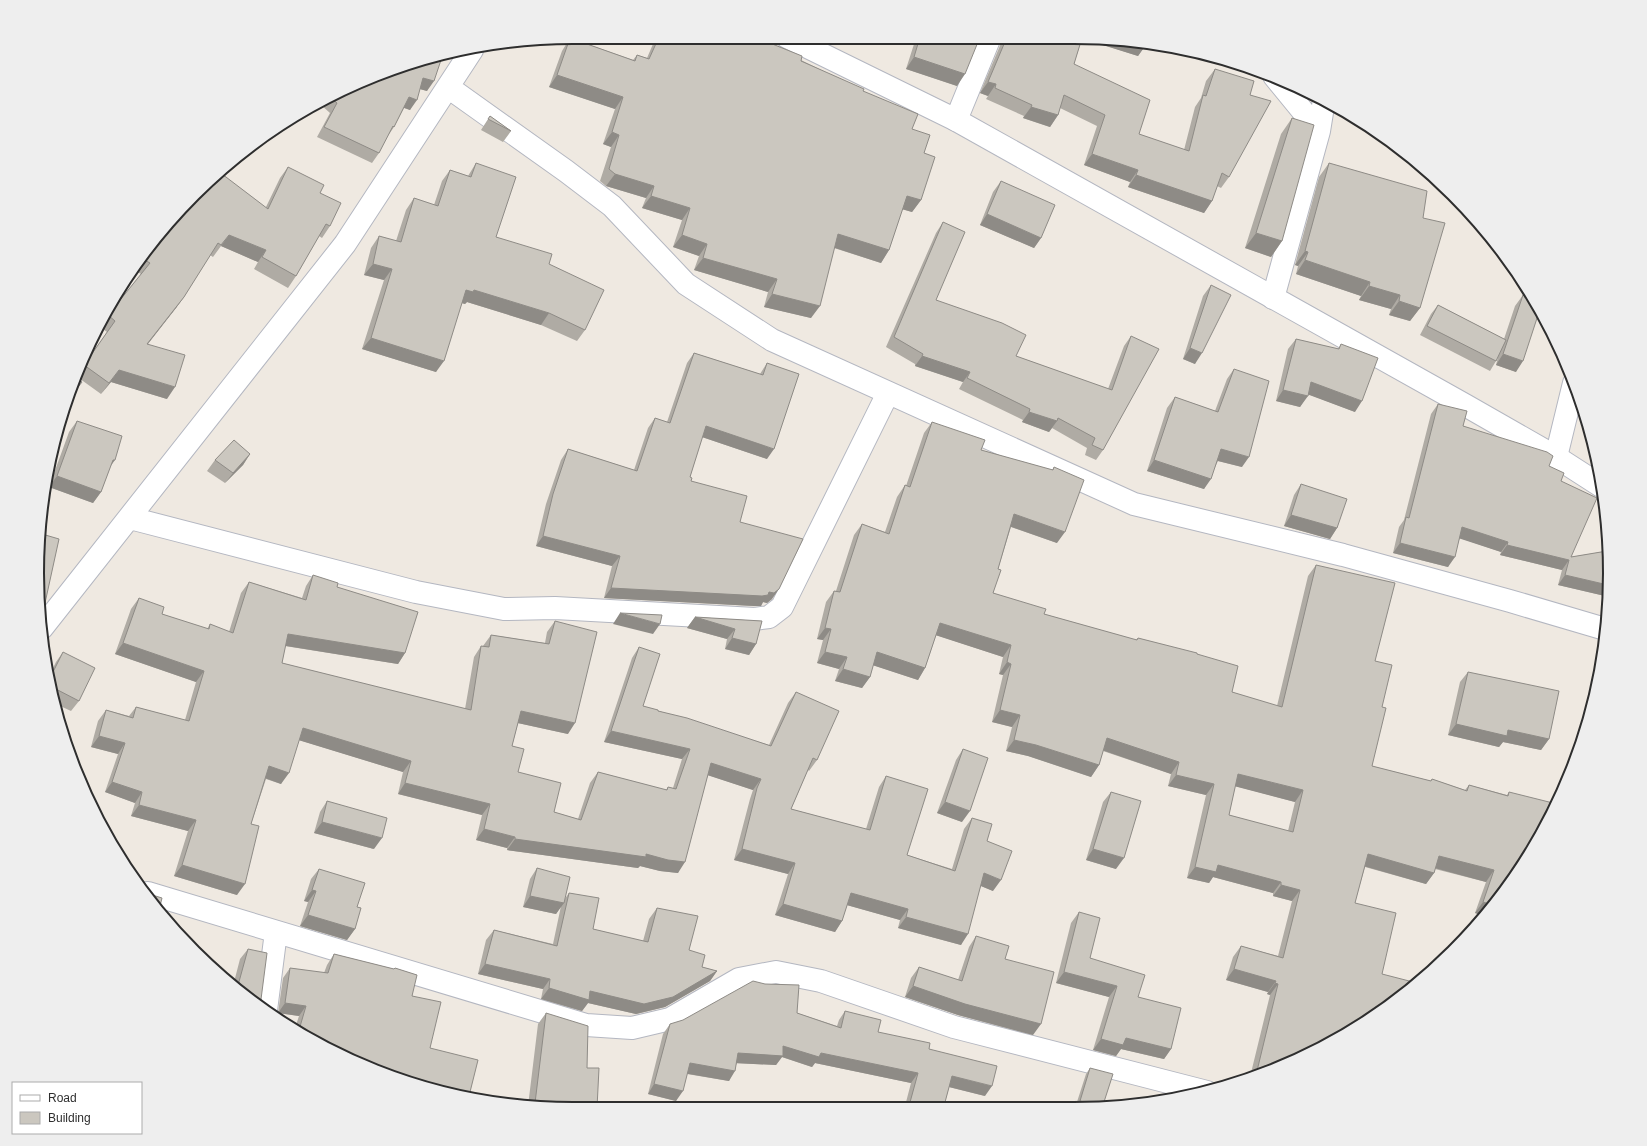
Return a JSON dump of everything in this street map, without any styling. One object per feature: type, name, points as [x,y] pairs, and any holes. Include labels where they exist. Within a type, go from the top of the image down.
[{"type":"street","points":[[801,44],[956,120],[1556,457],[1595,482]]},
{"type":"street","points":[[956,120],[987,44]]},
{"type":"street","points":[[47,622],[345,244],[469,54]]},
{"type":"street","points":[[448,87],[566,171],[612,206],[686,284],[772,340],[1134,504],[1343,555],[1600,627]]},
{"type":"street","points":[[1283,87],[1319,131]]},
{"type":"street","points":[[1273,298],[1319,131],[1323,107]]},
{"type":"street","points":[[130,518],[416,592],[504,609],[555,608],[755,619],[769,617],[782,607],[888,393]]},
{"type":"street","points":[[1556,457],[1572,394]]},
{"type":"street","points":[[153,894],[586,1025],[632,1028],[670,1019],[739,980],[776,972],[821,981],[954,1027],[1193,1088]]},
{"type":"street","points":[[267,1004],[276,932]]},
{"type":"building","points":[[568,44],[587,44],[635,61],[637,55],[649,59],[656,44],[772,44],[802,56],[801,61],[864,89],[863,91],[918,114],[912,129],[930,135],[924,153],[935,157],[921,200],[907,196],[889,250],[838,234],[820,306],[772,294],[777,279],[703,258],[707,244],[682,235],[690,208],[651,196],[654,186],[615,174],[609,169],[619,135],[612,132],[623,97],[557,75]]},
{"type":"building","points":[[918,44],[977,44],[965,74],[914,57]]},
{"type":"building","points":[[1004,44],[1080,44],[1074,64],[1150,100],[1139,134],[1189,151],[1203,95],[1206,96],[1215,69],[1254,81],[1250,95],[1271,101],[1229,177],[1222,173],[1212,201],[1136,175],[1138,170],[1092,154],[1105,115],[1064,95],[1058,115],[1031,107],[1032,105],[995,88],[996,84],[988,82]]},
{"type":"building","points":[[441,61],[434,81],[423,78],[417,100],[409,97],[379,153],[324,127],[337,103],[335,101],[371,84],[403,72]]},
{"type":"building","points":[[490,116],[511,131],[488,119]]},
{"type":"building","points":[[1292,118],[1314,125],[1282,241],[1256,233]]},
{"type":"building","points":[[476,163],[516,177],[496,237],[552,254],[549,264],[604,290],[585,330],[549,313],[474,290],[473,292],[466,290],[444,361],[371,338],[392,269],[373,264],[379,236],[401,242],[414,198],[438,206],[450,170],[471,177]]},
{"type":"building","points":[[1329,163],[1427,191],[1423,218],[1445,223],[1420,308],[1399,301],[1400,295],[1369,286],[1370,282],[1305,260],[1308,252],[1305,251]]},
{"type":"building","points":[[288,167],[324,185],[320,193],[341,203],[330,226],[326,224],[296,276],[262,257],[266,250],[229,235],[221,245],[218,243],[184,297],[147,344],[185,355],[175,387],[119,370],[109,383],[86,367],[92,353],[115,321],[110,317],[115,308],[150,263],[146,261],[153,251],[175,224],[224,175],[268,209]]},
{"type":"building","points":[[1001,181],[1055,205],[1041,238],[987,214]]},
{"type":"building","points":[[943,222],[965,232],[936,300],[1002,323],[1026,335],[1016,356],[1112,390],[1131,336],[1159,349],[1103,450],[1092,445],[1095,438],[1058,418],[1057,421],[1029,412],[1030,409],[967,378],[970,372],[922,356],[923,354],[894,337]]},
{"type":"building","points":[[1211,285],[1231,295],[1202,353],[1190,348]]},
{"type":"building","points":[[1523,295],[1537,318],[1523,361],[1503,354]]},
{"type":"building","points":[[1438,305],[1506,340],[1496,361],[1427,326]]},
{"type":"building","points":[[1296,339],[1339,349],[1341,344],[1378,358],[1362,401],[1311,382],[1308,396],[1283,390]]},
{"type":"building","points":[[694,353],[763,375],[767,363],[799,374],[774,449],[706,426],[690,477],[692,478],[691,481],[747,496],[740,522],[803,539],[779,589],[774,593],[769,592],[768,595],[762,596],[611,588],[620,556],[543,536],[553,494],[568,449],[637,471],[655,418],[670,423]]},
{"type":"building","points":[[1234,369],[1269,381],[1249,457],[1221,449],[1211,479],[1154,460],[1175,397],[1218,412]]},
{"type":"building","points":[[1438,404],[1467,411],[1463,426],[1547,452],[1553,456],[1549,466],[1564,473],[1561,481],[1597,498],[1571,557],[1602,552],[1603,584],[1565,575],[1569,560],[1507,545],[1508,542],[1462,527],[1455,557],[1400,543],[1406,517],[1409,518]]},
{"type":"building","points":[[77,421],[122,436],[115,460],[113,460],[101,492],[57,476]]},
{"type":"building","points":[[932,422],[985,440],[981,450],[1053,470],[1054,467],[1084,480],[1065,532],[1014,514],[998,569],[1001,570],[993,593],[1046,609],[1044,614],[1137,640],[1138,638],[1197,653],[1238,666],[1232,692],[1282,707],[1316,565],[1395,583],[1375,661],[1392,665],[1382,707],[1386,708],[1372,766],[1431,781],[1432,779],[1467,791],[1469,785],[1508,796],[1509,792],[1550,802],[1532,838],[1514,867],[1487,903],[1483,902],[1494,870],[1439,856],[1434,873],[1368,854],[1355,903],[1396,913],[1382,974],[1410,981],[1368,1013],[1338,1031],[1308,1047],[1257,1069],[1278,984],[1275,983],[1276,981],[1234,969],[1241,946],[1283,958],[1300,890],[1281,885],[1281,882],[1218,865],[1216,872],[1195,867],[1214,784],[1176,775],[1179,762],[1107,738],[1099,765],[1036,745],[1014,740],[1020,715],[1000,710],[1011,664],[1007,662],[1011,645],[940,623],[925,668],[877,652],[870,677],[843,669],[847,657],[825,652],[831,629],[825,628],[834,591],[840,592],[862,524],[889,534],[905,485],[910,487]],"holes":[[[1238,774],[1303,790],[1293,832],[1229,815]]]},
{"type":"building","points":[[234,440],[250,454],[233,473],[215,460]]},
{"type":"building","points":[[1301,484],[1347,499],[1337,528],[1291,515]]},
{"type":"building","points":[[45,535],[59,539],[45,603],[44,573]]},
{"type":"building","points":[[313,575],[338,583],[337,587],[418,612],[405,653],[288,634],[282,663],[471,710],[481,646],[489,647],[491,635],[549,644],[555,621],[597,632],[575,723],[521,711],[512,746],[524,749],[518,772],[561,783],[554,812],[581,820],[598,772],[667,790],[668,787],[676,789],[690,749],[611,731],[639,647],[660,654],[643,706],[658,711],[687,718],[771,746],[796,692],[839,711],[817,760],[813,758],[791,809],[870,830],[886,776],[928,789],[907,855],[955,871],[972,818],[992,824],[987,841],[1012,851],[1001,880],[984,873],[968,934],[906,917],[908,909],[851,893],[842,921],[783,904],[795,863],[742,849],[757,788],[761,779],[711,763],[685,862],[668,860],[646,854],[646,857],[515,839],[515,837],[484,829],[490,804],[405,783],[411,761],[303,728],[289,773],[269,766],[251,824],[259,826],[245,884],[182,865],[196,820],[139,805],[142,792],[112,782],[125,743],[99,736],[106,710],[133,718],[136,707],[189,721],[204,671],[123,643],[139,598],[164,607],[162,614],[209,629],[210,624],[233,633],[249,582],[306,600]]},
{"type":"building","points":[[620,613],[662,615],[660,624]]},
{"type":"building","points":[[695,617],[762,621],[756,644],[732,638],[735,629]]},
{"type":"building","points":[[63,652],[95,668],[79,701],[57,690],[53,671]]},
{"type":"building","points":[[1468,672],[1559,691],[1549,739],[1508,730],[1507,736],[1456,724]]},
{"type":"building","points":[[963,749],[988,758],[970,811],[945,802]]},
{"type":"building","points":[[1111,792],[1141,801],[1124,858],[1093,849]]},
{"type":"building","points":[[327,801],[387,818],[382,838],[322,822]]},
{"type":"building","points":[[537,868],[570,877],[564,903],[530,896]]},
{"type":"building","points":[[319,869],[365,883],[357,907],[361,908],[355,929],[308,915],[316,891],[312,890]]},
{"type":"building","points":[[569,893],[599,898],[593,929],[648,942],[657,908],[698,916],[689,950],[705,955],[702,967],[717,971],[673,997],[644,1004],[590,991],[589,1000],[549,988],[550,979],[485,964],[494,930],[557,946]]},
{"type":"building","points":[[153,895],[162,898],[160,904]]},
{"type":"building","points":[[1079,912],[1100,918],[1090,958],[1145,975],[1138,997],[1181,1008],[1171,1049],[1126,1038],[1123,1045],[1101,1039],[1117,986],[1064,972]]},
{"type":"building","points":[[976,936],[1009,946],[1005,959],[1054,972],[1041,1024],[965,1004],[913,986],[919,967],[962,981]]},
{"type":"building","points":[[248,949],[267,953],[261,1000],[239,983]]},
{"type":"building","points":[[334,954],[395,968],[417,975],[412,996],[441,1002],[430,1048],[478,1060],[470,1092],[403,1074],[371,1062],[300,1026],[306,1006],[285,1003],[290,968],[328,973]]},
{"type":"building","points":[[753,981],[765,984],[799,985],[797,1013],[841,1028],[845,1011],[881,1020],[878,1032],[930,1043],[929,1049],[997,1066],[992,1086],[952,1076],[945,1102],[910,1102],[918,1073],[821,1053],[819,1057],[783,1046],[783,1056],[738,1053],[735,1071],[690,1063],[683,1091],[654,1084],[670,1024],[683,1020]]},
{"type":"building","points":[[546,1013],[588,1026],[587,1068],[599,1068],[597,1102],[535,1101]]},
{"type":"building","points":[[1090,1068],[1113,1074],[1104,1101],[1080,1101]]}]
